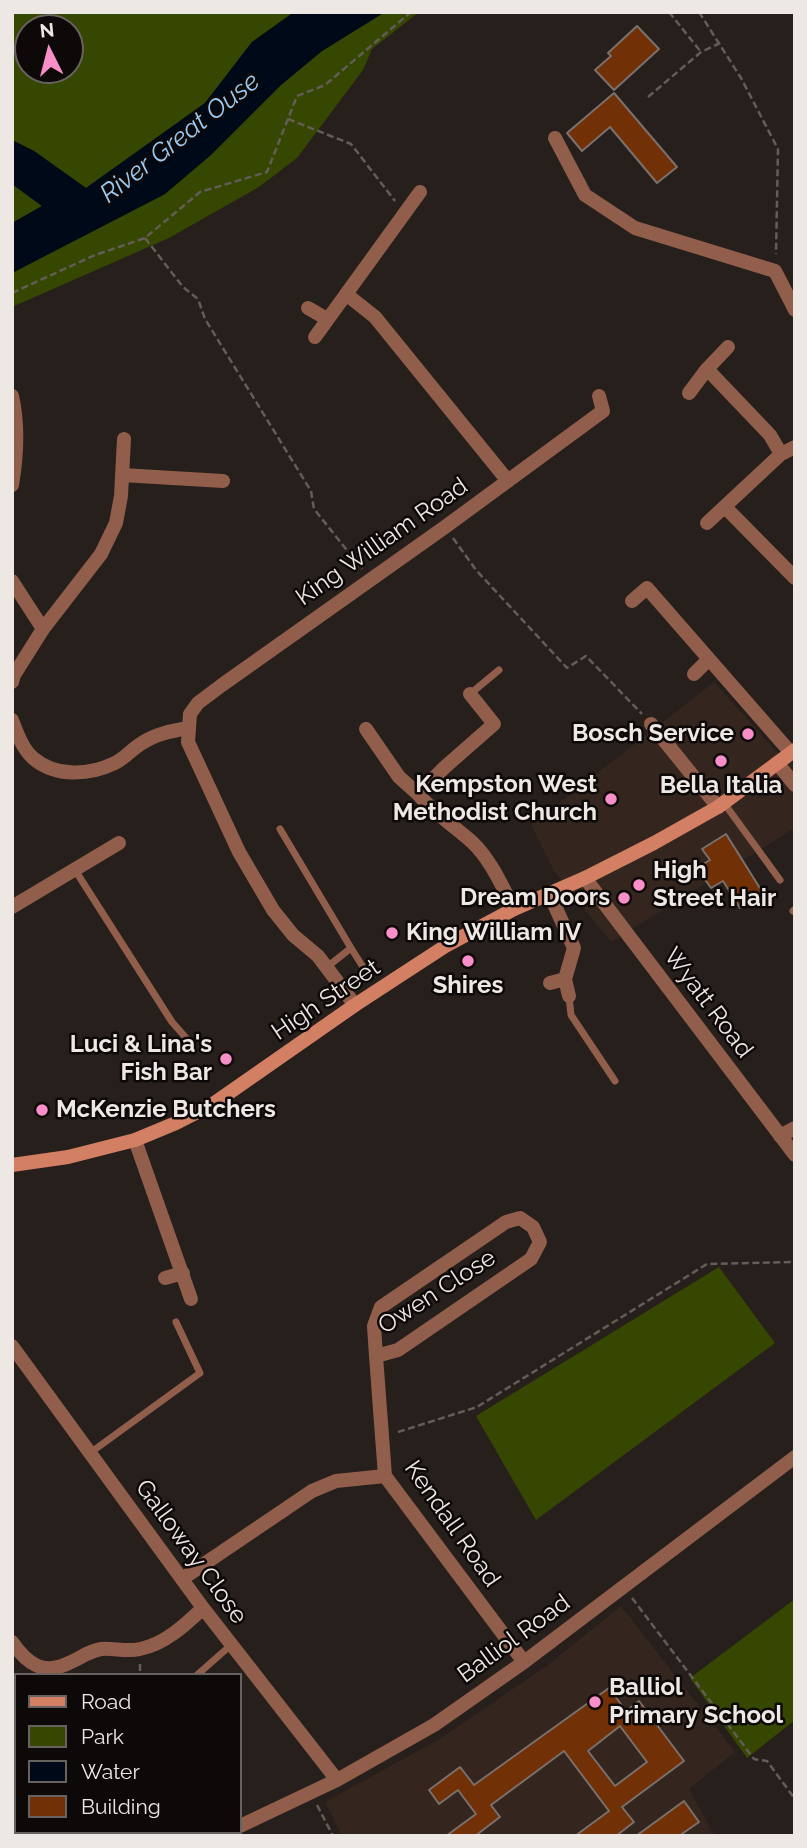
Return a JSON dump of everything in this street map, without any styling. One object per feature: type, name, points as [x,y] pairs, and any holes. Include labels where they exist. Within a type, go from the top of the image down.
[{"type":"main road","name":"High Street","points":[[12,1165],[68,1157],[135,1140],[213,1104],[447,945],[514,909],[585,878],[654,843],[721,805],[793,752]]},
{"type":"street","points":[[555,138],[584,195],[635,228],[775,271],[795,310]]},
{"type":"street","points":[[315,337],[346,294],[411,216],[420,192]]},
{"type":"street","points":[[346,294],[375,317],[508,481]]},
{"type":"street","points":[[308,309],[327,319]]},
{"type":"street","points":[[689,393],[728,347]]},
{"type":"street","points":[[707,369],[770,435],[781,454]]},
{"type":"street","points":[[12,396],[17,454],[12,485]]},
{"type":"street","name":"King William Road","points":[[188,728],[190,714],[198,703],[603,411],[599,396]]},
{"type":"street","points":[[12,682],[43,629],[102,554],[116,523],[124,439]]},
{"type":"street","points":[[706,523],[781,454],[795,447]]},
{"type":"street","points":[[122,475],[223,481]]},
{"type":"street","points":[[725,507],[795,578]]},
{"type":"street","points":[[12,581],[43,629]]},
{"type":"street","points":[[632,601],[647,587],[708,660],[793,752]]},
{"type":"street","points":[[694,674],[708,660]]},
{"type":"street","points":[[418,794],[494,724],[470,694]]},
{"type":"street","points":[[12,720],[20,740],[33,758],[51,769],[71,773],[92,772],[117,762],[141,743],[164,732],[188,728],[188,742],[239,852],[273,910],[293,935],[318,956],[355,1005]]},
{"type":"street","points":[[651,724],[721,805]]},
{"type":"street","points":[[366,729],[399,777],[433,812],[473,843],[492,867],[514,909]]},
{"type":"street","points":[[777,763],[795,785]]},
{"type":"street","points":[[12,906],[120,843]]},
{"type":"street","name":"Wyatt Road","points":[[585,878],[795,1155]]},
{"type":"street","points":[[549,893],[574,948],[565,979],[569,996]]},
{"type":"street","points":[[550,983],[565,979]]},
{"type":"street","points":[[780,1136],[795,1128]]},
{"type":"street","points":[[135,1140],[191,1299]]},
{"type":"street","name":"Owen Close","points":[[520,1218],[533,1227],[540,1242],[531,1259],[398,1350],[376,1356],[374,1326],[381,1307],[506,1222],[520,1218]]},
{"type":"street","points":[[164,1278],[183,1273]]},
{"type":"street","name":"Galloway Close","points":[[12,1346],[203,1608],[337,1780]]},
{"type":"street","name":"Kendall Road","points":[[376,1356],[384,1476],[524,1662]]},
{"type":"street","name":"Balliol Road","points":[[242,1825],[337,1780],[434,1725],[524,1662],[795,1457]]},
{"type":"street","points":[[182,1579],[312,1491],[336,1481],[384,1476]]},
{"type":"street","points":[[12,1642],[28,1662],[41,1668],[59,1668],[86,1653],[102,1649],[140,1649],[160,1642],[179,1630],[203,1608]]},
{"type":"lane","points":[[470,694],[499,670]]},
{"type":"lane","points":[[721,805],[779,880]]},
{"type":"lane","points":[[280,829],[363,967]]},
{"type":"lane","points":[[75,869],[172,1022],[187,1040]]},
{"type":"lane","points":[[326,967],[351,948]]},
{"type":"lane","points":[[569,996],[571,1015],[615,1081]]},
{"type":"lane","points":[[90,1453],[200,1373],[176,1322]]},
{"type":"lane","points":[[199,1673],[231,1644]]},
{"type":"path","points":[[12,293],[94,256],[145,238],[200,191],[267,172],[297,96],[325,85],[411,12]]},
{"type":"path","points":[[669,12],[701,51]]},
{"type":"path","points":[[699,12],[720,43],[778,149],[775,271]]},
{"type":"path","points":[[648,97],[701,51],[720,43]]},
{"type":"path","points":[[288,119],[351,144],[411,216]]},
{"type":"path","points":[[145,238],[183,287],[198,299],[205,319],[311,491],[314,509],[370,579]]},
{"type":"path","points":[[445,527],[477,570],[566,668],[586,656],[651,724]]},
{"type":"path","points":[[382,1438],[477,1407],[707,1264],[795,1262]]},
{"type":"path","points":[[623,1587],[754,1759],[767,1761],[795,1799]]},
{"type":"path","points":[[310,1793],[333,1836]]},
{"type":"shaded area","points":[[714,682],[774,749],[795,766],[795,828],[611,942],[554,871],[531,825]]},
{"type":"shaded area","name":"Balliol Primary School","points":[[621,1606],[735,1752],[689,1789],[715,1836],[342,1836],[325,1802],[438,1740],[548,1665]]},
{"type":"green space","points":[[12,12],[294,12],[252,42],[205,103],[86,188],[34,151],[12,140]]},
{"type":"green space","points":[[385,12],[419,12],[372,49],[363,70],[297,158],[259,187],[169,238],[12,307],[12,273],[165,194],[211,154],[281,85],[322,51]]},
{"type":"green space","points":[[12,184],[42,206],[12,223]]},
{"type":"green space","points":[[719,1267],[775,1343],[536,1520],[476,1416]]},
{"type":"green space","points":[[795,1599],[795,1720],[747,1758],[690,1678]]},
{"type":"water","name":"River Great Ouse","points":[[294,12],[385,12],[322,51],[281,85],[211,155],[165,194],[12,273],[12,223],[42,206],[12,184],[12,140],[34,151],[86,188],[205,103],[252,42]]},
{"type":"building","points":[[637,26],[659,49],[614,90],[595,70],[611,56],[608,53]]},
{"type":"building","points":[[614,93],[677,167],[657,183],[610,127],[582,151],[567,133]]},
{"type":"building","points":[[726,834],[763,893],[740,908],[723,881],[711,888],[697,868],[710,860],[702,849]]},
{"type":"building","points":[[609,1688],[626,1711],[639,1701],[684,1761],[622,1807],[634,1822],[616,1836],[575,1836],[609,1811],[564,1751],[491,1805],[500,1817],[475,1836],[446,1836],[476,1814],[458,1790],[439,1804],[429,1790],[460,1767],[474,1785]],"holes":[[[620,1726],[647,1762],[615,1786],[588,1751]]]},
{"type":"building","points":[[684,1801],[699,1822],[679,1836],[636,1836]]},
{"type":"place","name":"Bosch Service","points":[[748,734]]},
{"type":"place","name":"Bella Italia","points":[[721,761]]},
{"type":"place","name":"Kempston West Methodist Church","points":[[611,799]]},
{"type":"place","name":"High Street Hair","points":[[639,885]]},
{"type":"place","name":"Dream Doors","points":[[624,898]]},
{"type":"place","name":"King William IV","points":[[392,933]]},
{"type":"place","name":"Shires","points":[[468,961]]},
{"type":"place","name":"Luci & Lina's Fish Bar","points":[[226,1059]]},
{"type":"place","name":"McKenzie Butchers","points":[[42,1110]]},
{"type":"place","name":"Balliol Primary School","points":[[595,1702]]}]
